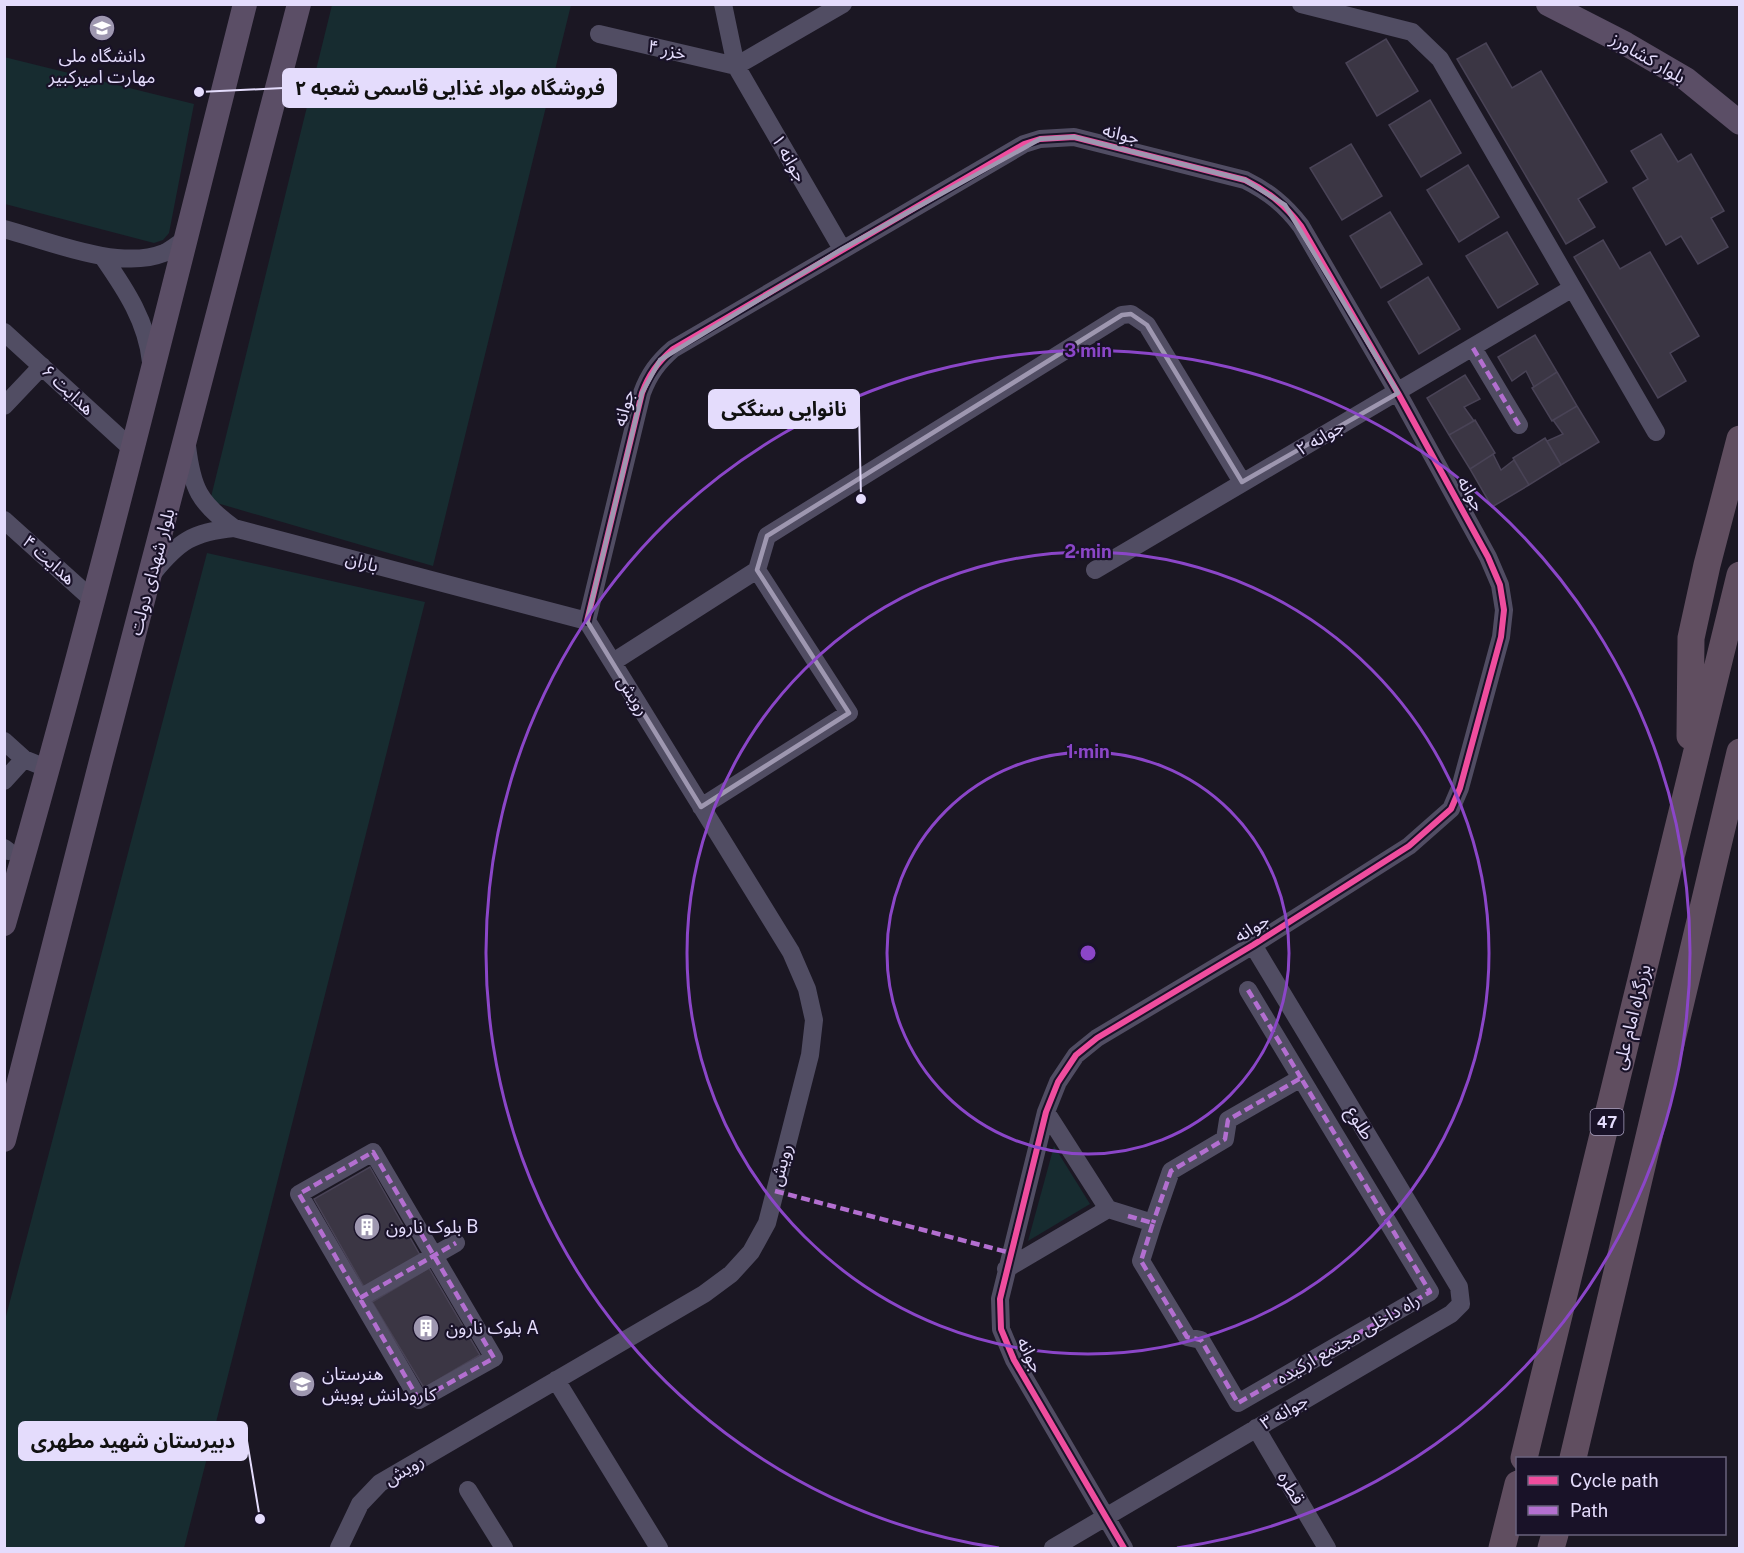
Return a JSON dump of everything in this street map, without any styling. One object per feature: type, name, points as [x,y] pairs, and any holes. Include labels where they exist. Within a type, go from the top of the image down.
[{"type":"highway","points":[[1689,786],[1691,638],[1707,565],[1740,439]]},
{"type":"highway","name":"بزرگراه امام علی","points":[[1524,1457],[1740,575]]},
{"type":"highway","name":"47","points":[[1573,1457],[1740,752]]},
{"type":"highway","points":[[1730,798],[1740,771]]},
{"type":"highway","points":[[1502,1548],[1516,1492]]},
{"type":"main road","points":[[4,924],[94,601],[245,4]]},
{"type":"main road","name":"بلوار شهدای دولت","points":[[4,1140],[299,4]]},
{"type":"main road","name":"بلوار کشاورز","points":[[1548,4],[1626,44],[1686,79],[1740,123]]},
{"type":"main road","points":[[4,1054],[17,1048],[33,1022]]},
{"type":"street","name":"جوانه ۱","points":[[723,4],[736,66],[842,249]]},
{"type":"street","points":[[736,66],[843,4]]},
{"type":"street","points":[[1301,4],[1412,32],[1440,59],[1571,289],[1656,432]]},
{"type":"street","name":"خزر ۴","points":[[598,34],[736,66]]},
{"type":"street","name":"جوانه","points":[[587,621],[642,393],[648,376],[660,360],[673,349],[842,249],[1024,144],[1040,139],[1074,137],[1245,180],[1285,205],[1301,226],[1398,393],[1488,557],[1500,585],[1504,610],[1501,637],[1460,788],[1450,809],[1409,846],[1253,945],[1097,1038],[1076,1055],[1058,1082],[1046,1112],[1006,1269],[1000,1299],[1001,1329],[1014,1360],[1124,1548]]},
{"type":"street","points":[[4,229],[102,257],[147,257],[165,253],[184,240]]},
{"type":"street","points":[[102,257],[137,312],[148,339],[152,372]]},
{"type":"street","name":"جوانه ۲","points":[[1095,570],[1571,289]]},
{"type":"street","points":[[613,662],[758,570],[767,536],[1122,315],[1131,314],[1147,325],[1242,483]]},
{"type":"street","name":"هدایت ۶","points":[[4,332],[131,448]]},
{"type":"street","points":[[1473,348],[1519,426]]},
{"type":"street","points":[[4,406],[42,366]]},
{"type":"street","points":[[186,441],[190,476],[199,497],[211,512],[234,528]]},
{"type":"street","name":"هدایت ۴","points":[[4,520],[94,601]]},
{"type":"street","name":"باران","points":[[151,576],[171,551],[189,537],[206,531],[234,528],[587,621]]},
{"type":"street","points":[[701,807],[849,713],[758,570]]},
{"type":"street","name":"رویش","points":[[339,1548],[360,1504],[380,1483],[704,1294],[731,1274],[751,1252],[767,1223],[807,1066],[814,1020],[807,989],[791,952],[587,621]]},
{"type":"street","points":[[4,741],[24,759],[49,769]]},
{"type":"street","points":[[4,781],[24,759]]},
{"type":"street","name":"طلوع","points":[[1253,945],[1459,1287],[1461,1304]]},
{"type":"street","name":"راه داخلی مجتمع ارکیده","points":[[1248,990],[1430,1292],[1238,1403],[1201,1340],[1187,1337],[1141,1261],[1171,1171],[1225,1139],[1228,1120],[1301,1078]]},
{"type":"street","points":[[1046,1112],[1108,1209],[1153,1223]]},
{"type":"street","points":[[373,1152],[494,1358],[419,1400],[360,1298],[299,1194],[373,1152]]},
{"type":"street","points":[[1006,1269],[1108,1209]]},
{"type":"street","points":[[360,1298],[456,1243]]},
{"type":"street","name":"جوانه ۳","points":[[1053,1548],[1451,1314],[1461,1304]]},
{"type":"street","points":[[556,1380],[659,1548]]},
{"type":"street","name":"قطره","points":[[1256,1428],[1327,1548]]},
{"type":"street","points":[[468,1490],[504,1548]]},
{"type":"highlighted area","points":[[1074,137],[1245,180],[1285,205],[1398,393],[1242,482],[1147,325],[1131,314],[1122,315],[767,536],[757,570],[849,713],[701,807],[587,621],[642,393],[660,360],[842,249],[1040,139]]},
{"type":"green space","points":[[332,5],[571,5],[433,566],[210,501]]},
{"type":"green space","points":[[4,57],[194,104],[169,233],[163,240],[154,243],[5,204]]},
{"type":"green space","points":[[207,553],[425,602],[184,1548],[5,1548],[5,1320]]},
{"type":"green space","points":[[1054,1146],[1090,1204],[1028,1241]]},
{"type":"building","points":[[1386,39],[1418,91],[1377,116],[1346,63]]},
{"type":"building","points":[[1486,43],[1512,88],[1541,71],[1607,182],[1578,199],[1595,227],[1566,244],[1457,59]]},
{"type":"building","points":[[1430,100],[1461,153],[1421,177],[1389,125]]},
{"type":"building","points":[[1661,134],[1678,162],[1691,154],[1724,211],[1711,218],[1728,247],[1698,264],[1681,236],[1666,245],[1633,188],[1648,179],[1631,151]]},
{"type":"building","points":[[1351,144],[1382,196],[1342,220],[1310,168]]},
{"type":"building","points":[[1468,165],[1499,217],[1459,242],[1427,190]]},
{"type":"building","points":[[1390,212],[1422,264],[1381,288],[1350,236]]},
{"type":"building","points":[[1507,232],[1538,284],[1498,308],[1466,256]]},
{"type":"building","points":[[1603,240],[1620,269],[1650,252],[1699,336],[1670,353],[1686,381],[1658,398],[1574,257]]},
{"type":"building","points":[[1428,277],[1460,329],[1419,354],[1388,302]]},
{"type":"building","points":[[1535,335],[1557,372],[1534,387],[1526,371],[1512,381],[1498,357]]},
{"type":"building","points":[[1557,372],[1577,406],[1552,421],[1532,388]]},
{"type":"building","points":[[1465,375],[1480,399],[1464,407],[1474,421],[1449,435],[1427,398]]},
{"type":"building","points":[[1577,406],[1599,442],[1561,465],[1547,441],[1563,434],[1553,420]]},
{"type":"building","points":[[1475,420],[1495,453],[1470,469],[1449,435]]},
{"type":"building","points":[[1545,438],[1561,465],[1529,485],[1513,458]]},
{"type":"building","points":[[1493,454],[1501,470],[1514,460],[1529,485],[1492,507],[1470,469]]},
{"type":"building","name":"بلوک نارون B","points":[[370,1167],[420,1255],[364,1287],[314,1199]]},
{"type":"building","name":"بلوک نارون A","points":[[429,1268],[480,1355],[424,1388],[372,1302]]},
{"type":"marked path","points":[[1473,348],[1519,425]]},
{"type":"marked path","points":[[1248,990],[1301,1078]]},
{"type":"marked path","points":[[1128,1216],[1153,1223],[1141,1261],[1187,1337],[1201,1340],[1238,1403],[1430,1292],[1301,1078],[1228,1120],[1225,1139],[1171,1171],[1153,1223]]},
{"type":"marked path","points":[[373,1152],[494,1358],[419,1400],[299,1194],[373,1152]]},
{"type":"marked path","points":[[775,1191],[1011,1253]]},
{"type":"marked path","points":[[360,1298],[456,1243]]},
{"type":"cycle path","points":[[587,621],[642,393],[654,369],[663,359],[673,349],[1024,144],[1040,139],[1074,137],[1245,180],[1262,189],[1283,205],[1301,226],[1398,393],[1488,557],[1500,585],[1504,610],[1501,637],[1460,788],[1451,809],[1409,846],[1253,945],[1097,1038],[1076,1055],[1058,1082],[1046,1112],[1000,1299],[1001,1329],[1014,1360],[1124,1548]]},
{"type":"place","name":"دانشگاه ملی مهارت امیرکبیر","points":[[102,28]]},
{"type":"place","name":"فروشگاه مواد غذایی قاسمی شعبه ۲","points":[[199,92]]},
{"type":"place","name":"نانوایی سنگکی","points":[[861,499]]},
{"type":"place","name":"بلوک نارون B","points":[[367,1227]]},
{"type":"place","name":"بلوک نارون A","points":[[426,1328]]},
{"type":"place","name":"هنرستان کارودانش پویش","points":[[302,1384]]},
{"type":"place","name":"دبیرستان شهید مطهری","points":[[260,1519]]}]
